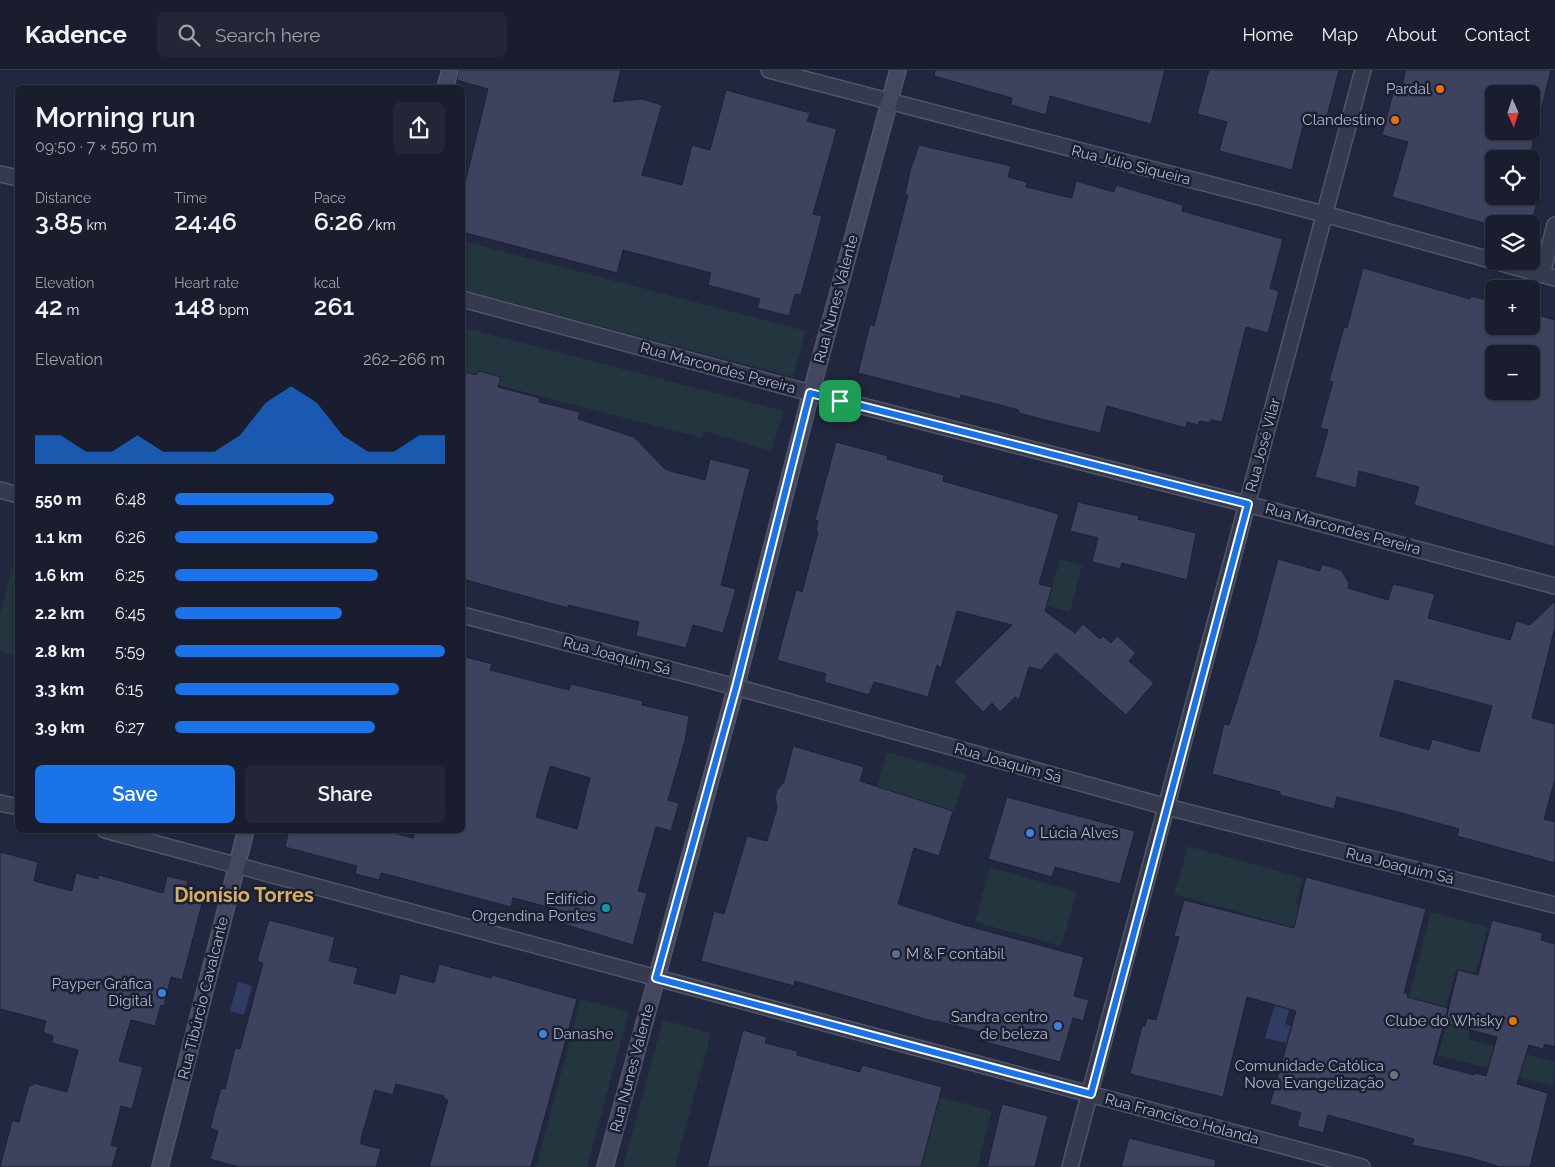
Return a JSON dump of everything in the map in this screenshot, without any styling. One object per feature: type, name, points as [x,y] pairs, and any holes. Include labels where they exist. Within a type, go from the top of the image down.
[{"type":"street","points":[[446,85],[450,70]]},
{"type":"street","name":"Rua Júlio Siqueira","points":[[769,70],[1324,214],[1485,259]]},
{"type":"street","name":"Rua Nunes Valente","points":[[605,1167],[736,687],[810,393],[898,70]]},
{"type":"street","name":"Rua José Vilar","points":[[1070,1167],[1363,70]]},
{"type":"street","points":[[0,174],[15,177]]},
{"type":"street","points":[[1549,276],[1555,225]]},
{"type":"street","name":"Rua Júlio Siqueira","points":[[1527,270],[1549,276]]},
{"type":"street","name":"Rua Marcondes Pereira","points":[[465,300],[810,393],[1248,504],[1555,586]]},
{"type":"street","points":[[0,490],[15,494]]},
{"type":"street","name":"Rua Joaquim Sá","points":[[465,616],[736,687],[1167,807],[1555,905]]},
{"type":"street","points":[[0,803],[15,806]]},
{"type":"street","name":"Rua Francisco Holanda","points":[[116,833],[1362,1167]]},
{"type":"street","name":"Rua Tibúrcio Cavalcante","points":[[160,1167],[245,833]]},
{"type":"shaded area","points":[[465,242],[806,331],[793,377],[465,291]]},
{"type":"shaded area","points":[[465,328],[784,411],[771,451],[704,431],[702,438],[465,377]]},
{"type":"shaded area","points":[[15,558],[15,655],[0,651],[0,614]]},
{"type":"shaded area","points":[[1060,559],[1082,565],[1070,612],[1047,606]]},
{"type":"shaded area","points":[[887,752],[966,774],[952,818],[886,800],[852,875]]},
{"type":"shaded area","points":[[1188,846],[1303,878],[1296,903],[1300,905],[1286,954],[1263,948],[1271,921],[1174,894]]},
{"type":"shaded area","points":[[990,867],[1077,892],[1061,946],[975,922]]},
{"type":"shaded area","points":[[1431,912],[1488,927],[1475,975],[1456,970],[1443,1016],[1408,999]]},
{"type":"shaded area","points":[[581,999],[629,1012],[587,1167],[536,1167]]},
{"type":"shaded area","points":[[1450,1013],[1472,1019],[1468,1039],[1555,1062],[1553,1086],[1438,1055]]},
{"type":"shaded area","points":[[663,1020],[711,1033],[675,1167],[623,1167]]},
{"type":"shaded area","points":[[936,1096],[992,1111],[977,1167],[918,1167]]},
{"type":"water","points":[[238,982],[252,986],[244,1015],[230,1011]]},
{"type":"water","points":[[1275,1004],[1290,1008],[1285,1024],[1291,1026],[1286,1043],[1265,1038]]},
{"type":"building","points":[[459,70],[621,70],[613,102],[642,99],[662,105],[642,175],[682,185],[692,145],[710,150],[726,90],[810,113],[807,121],[837,129],[813,214],[822,216],[819,228],[801,295],[795,294],[789,316],[757,308],[760,299],[708,285],[711,273],[623,250],[617,273],[465,233],[465,179],[488,89],[457,80]]},
{"type":"building","points":[[935,70],[1165,70],[1151,124],[1050,96],[1046,115],[1011,105],[1012,98],[934,76]]},
{"type":"building","points":[[1209,70],[1339,70],[1325,124],[1305,118],[1292,170],[1219,151],[1227,122],[1197,114]]},
{"type":"building","points":[[1406,70],[1551,70],[1540,114],[1540,85],[1485,85],[1485,140],[1534,140],[1531,150],[1485,150],[1485,205],[1536,205],[1533,215],[1485,215],[1485,223],[1392,197],[1408,142],[1382,135],[1394,90],[1400,92]]},
{"type":"building","points":[[919,145],[1011,166],[1008,177],[1027,182],[1026,187],[1072,198],[1076,181],[1114,192],[1116,185],[1183,205],[1182,211],[1283,239],[1270,288],[1279,291],[1268,333],[1246,327],[1222,422],[1211,420],[1210,423],[1200,421],[1198,425],[1187,422],[1186,428],[1107,406],[1100,433],[1019,413],[1019,410],[961,395],[960,399],[858,373],[870,324],[874,326],[908,195],[905,194],[910,171]]},
{"type":"building","points":[[1363,268],[1470,299],[1471,296],[1485,300],[1485,335],[1540,335],[1540,316],[1555,320],[1555,547],[1414,505],[1419,487],[1359,471],[1356,488],[1315,477],[1328,430],[1320,428],[1333,382],[1329,381],[1344,327],[1347,328]]},
{"type":"building","points":[[479,371],[501,377],[498,387],[540,398],[539,402],[580,412],[578,419],[634,437],[665,469],[670,471],[705,480],[710,459],[750,469],[721,585],[736,589],[723,633],[693,625],[686,648],[636,636],[639,622],[568,605],[568,608],[465,580],[465,372],[476,375]]},
{"type":"building","points":[[836,442],[888,456],[887,459],[944,475],[943,481],[1059,514],[1039,584],[1052,587],[1045,611],[1075,633],[1083,624],[1100,639],[1103,636],[1111,643],[1117,636],[1136,653],[1129,661],[1154,683],[1126,715],[1056,653],[1041,670],[1029,667],[1019,700],[1015,697],[1000,712],[992,703],[983,712],[954,682],[1012,625],[957,611],[941,668],[937,665],[928,697],[874,682],[869,695],[824,682],[826,674],[777,660],[796,590],[802,592],[818,532],[816,531],[818,521],[815,520]]},
{"type":"building","points":[[1078,502],[1139,516],[1138,519],[1196,533],[1187,580],[1122,563],[1120,569],[1092,562],[1098,538],[1070,531]]},
{"type":"building","points":[[1278,559],[1320,571],[1322,564],[1341,570],[1349,583],[1348,588],[1388,600],[1393,584],[1435,594],[1428,618],[1510,640],[1516,621],[1530,625],[1555,601],[1555,627],[1532,718],[1555,724],[1555,779],[1544,819],[1555,822],[1555,863],[1457,836],[1459,829],[1398,812],[1337,797],[1334,809],[1212,774],[1224,724],[1229,725],[1256,641]],"holes":[[[1395,680],[1492,706],[1479,752],[1432,739],[1429,750],[1380,736]]]},
{"type":"building","points":[[465,657],[492,664],[490,670],[569,690],[571,684],[643,701],[642,705],[689,716],[685,741],[668,800],[679,803],[671,831],[656,827],[638,891],[647,893],[633,945],[564,924],[567,912],[513,898],[511,907],[381,873],[379,880],[355,874],[357,866],[285,847],[288,833],[394,833],[413,838],[414,833],[465,833]],"holes":[[[550,766],[590,778],[577,829],[536,817]]]},
{"type":"building","points":[[793,746],[864,767],[860,781],[953,811],[939,856],[914,848],[898,904],[964,925],[1084,957],[1074,996],[1089,1000],[1083,1021],[1073,1018],[1060,1062],[978,1040],[980,1032],[936,1022],[795,981],[794,986],[701,961],[714,911],[724,914],[747,836],[767,841],[777,808],[775,797],[777,790],[784,782]]},
{"type":"building","points":[[1007,797],[1135,831],[1120,884],[1055,867],[1052,877],[988,859]]},
{"type":"building","points":[[0,852],[38,862],[34,881],[72,891],[76,873],[98,879],[99,875],[163,893],[167,876],[188,881],[184,895],[203,900],[182,980],[171,977],[164,1006],[161,1005],[155,1026],[131,1020],[119,1061],[143,1067],[132,1109],[121,1106],[111,1145],[118,1147],[112,1167],[0,1167],[12,1121],[19,1122],[29,1085],[32,1086],[33,1083],[67,1092],[78,1050],[52,1043],[53,1036],[43,1032],[46,1021],[0,1009]]},
{"type":"building","points":[[1306,877],[1426,909],[1404,993],[1408,994],[1407,997],[1448,1008],[1433,1064],[1474,1075],[1475,1073],[1486,1076],[1497,1037],[1445,1023],[1458,970],[1478,975],[1492,920],[1543,933],[1541,940],[1555,944],[1555,1047],[1545,1044],[1543,1049],[1529,1045],[1517,1084],[1548,1093],[1530,1167],[1500,1167],[1468,1157],[1412,1145],[1414,1139],[1328,1115],[1323,1133],[1297,1126],[1301,1113],[1270,1104],[1296,1011],[1247,997],[1223,1097],[1130,1074],[1142,1026],[1145,1026],[1147,1018],[1156,1020],[1179,937],[1174,936],[1184,900],[1294,928]]},
{"type":"building","points":[[269,920],[335,937],[329,961],[358,968],[354,983],[395,994],[400,974],[434,983],[439,964],[491,978],[492,975],[577,999],[531,1167],[429,1167],[448,1100],[443,1098],[444,1096],[396,1084],[393,1095],[375,1090],[361,1139],[361,1144],[381,1149],[376,1167],[239,1167],[210,1159],[218,1131],[210,1128],[221,1088],[225,1089],[235,1048],[240,1049],[263,963],[257,961]]},
{"type":"building","points":[[743,1030],[767,1037],[765,1043],[797,1051],[797,1055],[860,1072],[862,1065],[942,1087],[921,1167],[707,1167]]},
{"type":"building","points":[[1002,1104],[1048,1116],[1035,1167],[987,1167]]},
{"type":"building","points":[[1129,1138],[1216,1160],[1215,1167],[1121,1167]]},
{"type":"place","name":"Pardal","points":[[1440,89]]},
{"type":"place","name":"Clandestino","points":[[1395,120]]},
{"type":"place","name":"Lúcia Alves","points":[[1030,833]]},
{"type":"place","name":"Edifício Orgendina Pontes","points":[[606,908]]},
{"type":"place","name":"M & F contábil","points":[[896,954]]},
{"type":"place","name":"Payper Gráfica Digital","points":[[162,993]]},
{"type":"place","name":"Clube do Whisky","points":[[1513,1021]]},
{"type":"place","name":"Sandra centro de beleza","points":[[1058,1026]]},
{"type":"place","name":"Danashe","points":[[543,1034]]},
{"type":"place","name":"Comunidade Católica Nova Evangelização","points":[[1394,1075]]},
{"type":"district","name":"Dionísio Torres","points":[[244,895]]},
{"type":"route","points":[[810,393],[840,401],[1248,504],[1091,1094],[656,978],[736,687],[810,393]]}]
